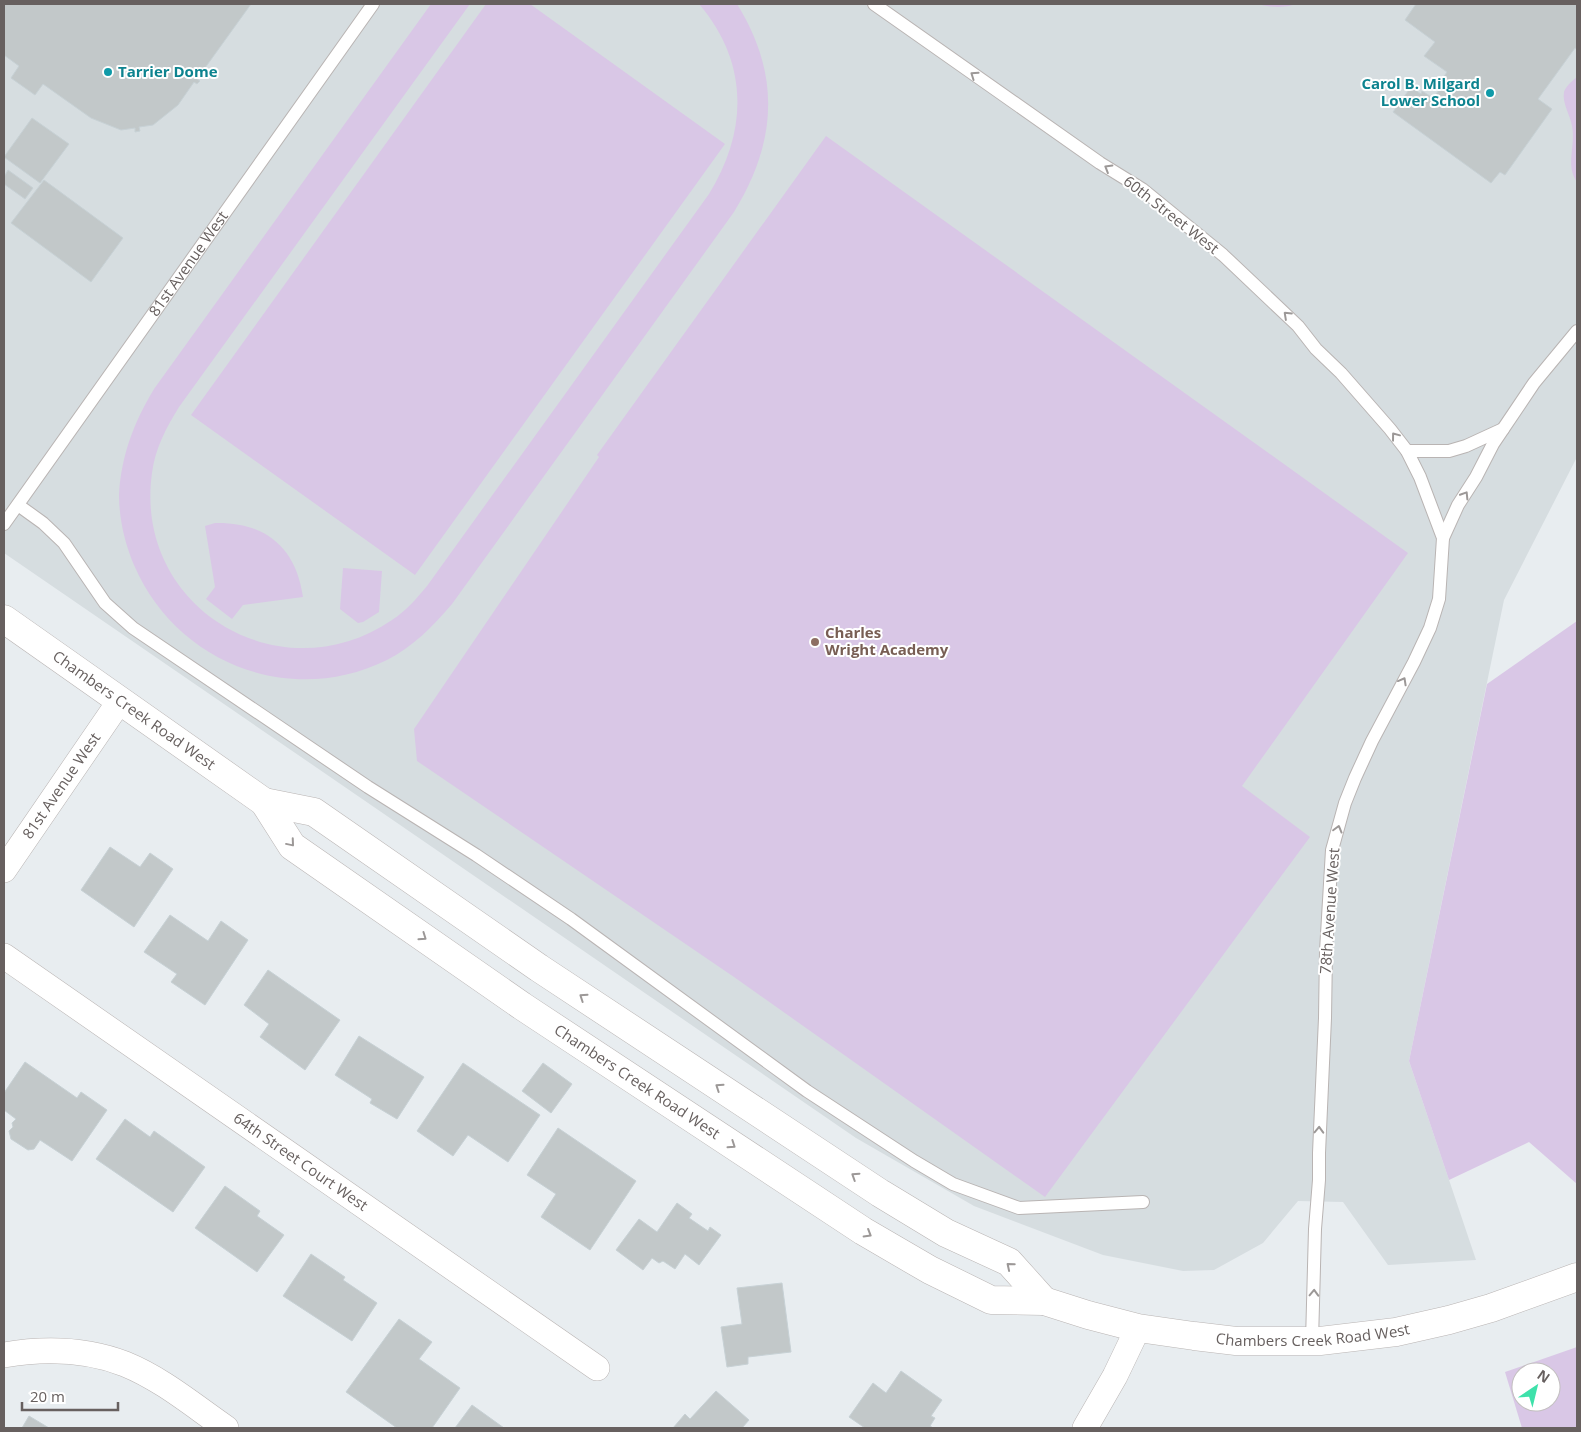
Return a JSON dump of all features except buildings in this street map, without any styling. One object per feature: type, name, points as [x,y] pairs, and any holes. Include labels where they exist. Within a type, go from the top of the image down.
[{"type":"street","name":"Chambers Creek Road West","points":[[4,619],[264,802],[292,846],[530,1011],[863,1231],[930,1270],[991,1300],[1044,1301],[1138,1328],[1236,1341],[1312,1341],[1396,1332],[1491,1308],[1577,1276]]},
{"type":"street","name":"81st Avenue West","points":[[4,870],[120,702]]},
{"type":"street","name":"Chambers Creek Road West","points":[[264,802],[314,812],[539,968],[872,1188],[946,1233],[1009,1262],[1044,1301]]},
{"type":"street","name":"64th Street Court West","points":[[4,956],[597,1368]]},
{"type":"street","points":[[1085,1428],[1115,1376],[1138,1328]]},
{"type":"street","points":[[4,1355],[30,1351],[74,1351],[98,1356],[125,1365],[153,1379],[226,1428]]},
{"type":"lane","name":"81st Avenue West","points":[[4,524],[373,4]]},
{"type":"lane","name":"60th Street West","points":[[874,4],[1100,163],[1142,189],[1223,255],[1298,326],[1316,349],[1341,373],[1407,451],[1420,477]]},
{"type":"lane","points":[[1443,538],[1458,505],[1503,429],[1534,383],[1577,330]]},
{"type":"lane","points":[[1407,451],[1449,451],[1466,446],[1503,429]]},
{"type":"lane","name":"78th Avenue West","points":[[1312,1341],[1326,950],[1332,850],[1345,803],[1355,778],[1430,628],[1439,599],[1443,538],[1420,477]]},
{"type":"lane","points":[[18,505],[43,523],[64,543],[105,603],[133,628],[555,909],[807,1091],[914,1161],[953,1184],[1018,1208],[1143,1202]]},
{"type":"shaded area","name":"Charles Wright Academy","points":[[4,4],[1577,4],[1577,457],[1504,600],[1409,1061],[1476,1260],[1388,1265],[1343,1202],[1298,1201],[1263,1243],[1214,1270],[1183,1271],[1103,1255],[974,1206],[856,1138],[4,553]]},
{"type":"shaded area","points":[[431,4],[470,4],[179,407],[158,447],[152,473],[152,521],[166,564],[190,599],[223,626],[262,642],[305,648],[349,641],[392,620],[402,613],[427,586],[709,194],[722,170],[731,146],[736,121],[737,97],[734,73],[727,49],[715,26],[699,4],[737,4],[751,30],[761,57],[767,83],[768,108],[759,160],[734,212],[445,612],[414,642],[387,660],[350,674],[312,679],[275,677],[240,667],[207,651],[178,628],[153,599],[134,565],[123,531],[119,495],[122,467],[140,414],[154,389]]},
{"type":"shaded area","points":[[486,4],[530,4],[725,144],[415,575],[191,415]]},
{"type":"shaded area","points":[[1258,4],[1297,4],[1278,7]]},
{"type":"shaded area","points":[[1577,77],[1577,182],[1572,169],[1573,133],[1565,105],[1564,92]]},
{"type":"shaded area","points":[[826,136],[1408,553],[1242,786],[1310,837],[1045,1197],[734,977],[417,761],[414,729],[599,457],[597,455]]},
{"type":"shaded area","points":[[215,523],[249,527],[275,541],[285,551],[293,564],[303,597],[243,605],[232,619],[206,599],[215,587],[205,526]]},
{"type":"shaded area","points":[[343,568],[382,571],[379,612],[363,622],[358,623],[340,609]]},
{"type":"shaded area","points":[[1577,621],[1577,1184],[1529,1142],[1449,1180],[1409,1061],[1487,684]]},
{"type":"shaded area","points":[[1577,1347],[1577,1428],[1522,1428],[1517,1412],[1561,1412],[1561,1362],[1534,1362]]},
{"type":"shaded area","points":[[1511,1370],[1511,1392],[1505,1372]]},
{"type":"place","name":"Tarrier Dome","points":[[108,72]]},
{"type":"place","name":"Carol B. Milgard Lower School","points":[[1490,93]]},
{"type":"place","name":"Charles Wright Academy","points":[[815,642]]}]
